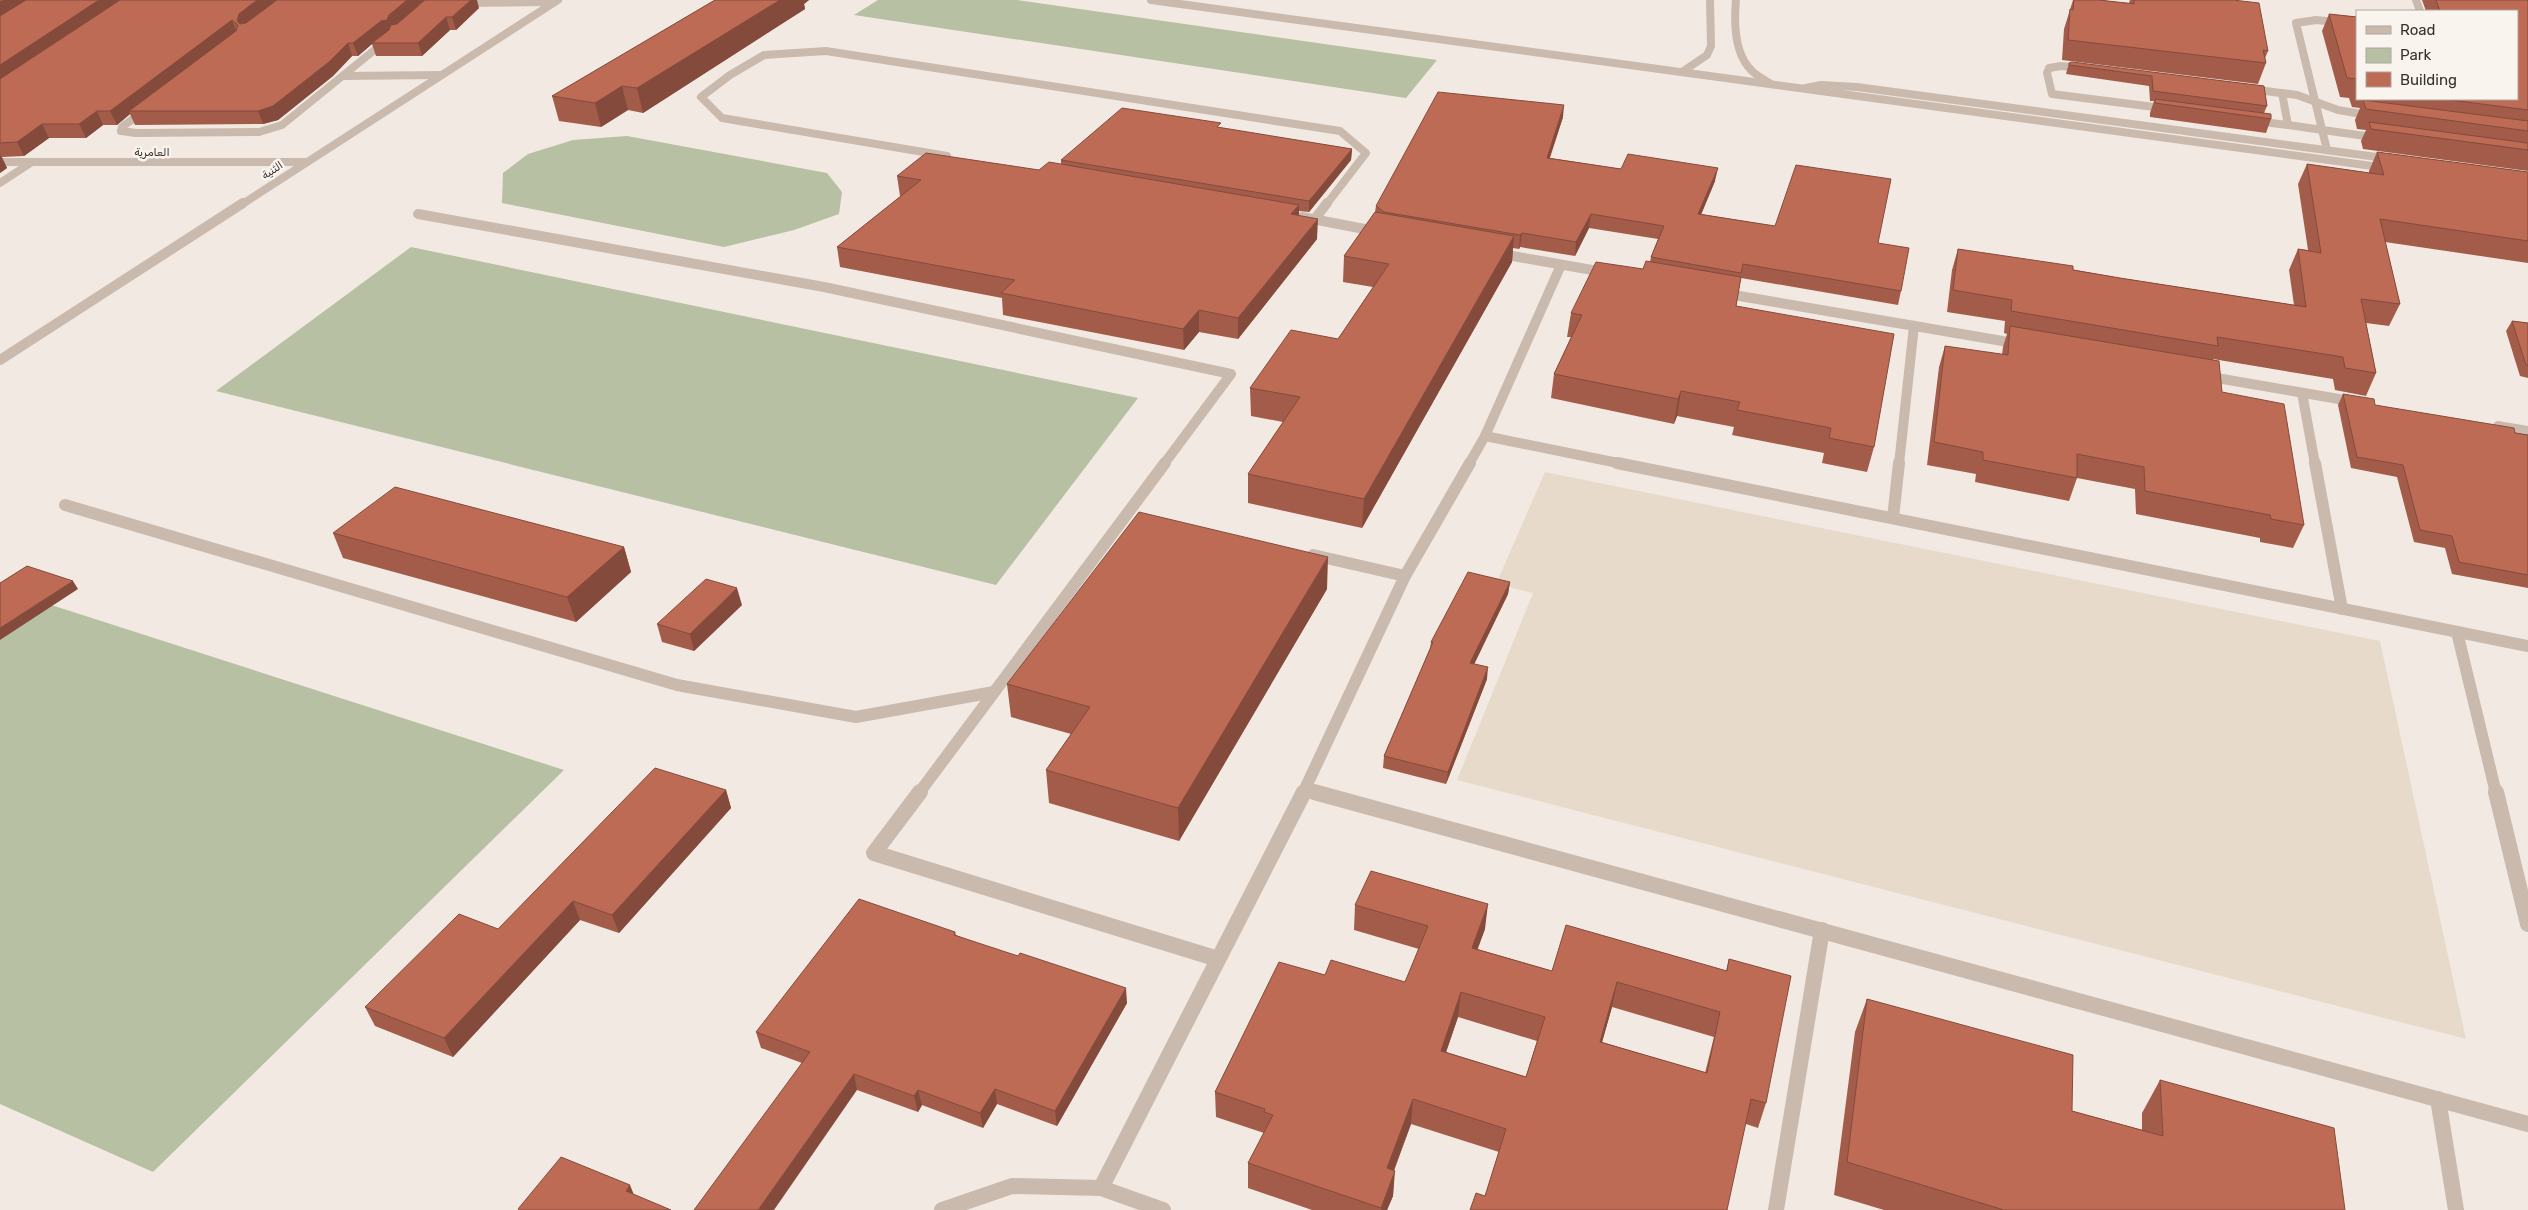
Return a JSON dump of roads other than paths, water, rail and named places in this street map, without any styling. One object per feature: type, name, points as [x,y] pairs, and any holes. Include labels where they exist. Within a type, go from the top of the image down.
[{"type":"street","points":[[1151,0],[2400,170]]},
{"type":"street","points":[[1682,72],[1706,55],[1711,46],[1710,0]]},
{"type":"street","points":[[1736,0],[1735,12],[1744,59],[1749,70],[1771,84]]},
{"type":"street","points":[[450,2],[556,1]]},
{"type":"street","name":"الثنية","points":[[0,360],[556,1]]},
{"type":"street","points":[[459,10],[543,9]]},
{"type":"street","points":[[2327,150],[2296,23],[2301,20],[2312,20],[2356,24]]},
{"type":"street","points":[[153,104],[122,127],[121,131],[126,133],[259,132],[272,129],[282,126],[389,38]]},
{"type":"street","points":[[955,158],[722,118],[701,97],[730,75],[764,55],[826,51],[1340,131],[1366,153],[1314,220]]},
{"type":"street","points":[[2055,122],[2056,113],[2046,73],[2049,68],[2061,66],[2088,69]]},
{"type":"street","points":[[344,76],[441,75]]},
{"type":"street","points":[[334,85],[428,83]]},
{"type":"street","points":[[1806,88],[1821,85],[1845,85],[2056,113],[2104,114],[2327,150],[2404,160]]},
{"type":"street","points":[[2244,88],[2282,93],[2316,101],[2338,110],[2384,118]]},
{"type":"street","points":[[2282,93],[2288,125]]},
{"type":"street","points":[[2052,94],[2179,111]]},
{"type":"street","points":[[2104,114],[2120,103]]},
{"type":"street","points":[[2104,114],[2105,129]]},
{"type":"street","points":[[2248,120],[2386,139]]},
{"type":"street","name":"العامرية","points":[[0,162],[305,162]]},
{"type":"street","points":[[0,183],[32,162]]},
{"type":"street","points":[[418,214],[824,287],[1231,374],[1133,513],[994,692],[874,853],[1218,958]]},
{"type":"street","points":[[1294,216],[1390,234]]},
{"type":"street","points":[[1485,251],[1620,275]]},
{"type":"street","points":[[1101,1188],[1305,789],[1405,576],[1485,436],[1561,265]]},
{"type":"street","points":[[1708,290],[2030,346]]},
{"type":"street","points":[[1893,518],[1914,326]]},
{"type":"street","points":[[2195,374],[2371,404]]},
{"type":"street","points":[[2302,392],[2342,609]]},
{"type":"street","points":[[2489,425],[2528,432]]},
{"type":"street","points":[[1485,436],[2528,646]]},
{"type":"street","points":[[65,505],[677,685],[856,717],[994,692]]},
{"type":"street","points":[[1300,552],[1405,576]]},
{"type":"street","points":[[2457,632],[2528,924]]},
{"type":"street","points":[[1305,789],[2528,1124]]},
{"type":"street","points":[[1776,1210],[1822,930]]},
{"type":"street","points":[[2438,1099],[2456,1210]]},
{"type":"street","points":[[942,1210],[1012,1186],[1101,1188],[1163,1210]]}]
